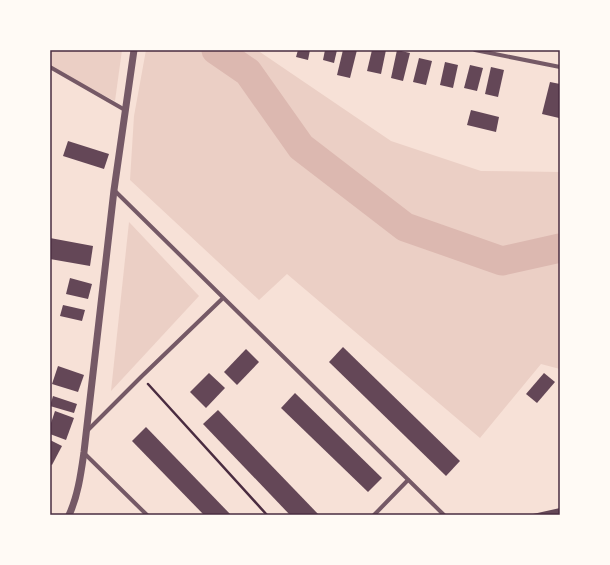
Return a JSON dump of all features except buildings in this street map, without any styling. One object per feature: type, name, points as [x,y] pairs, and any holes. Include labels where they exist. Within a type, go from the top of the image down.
[{"type":"street","points":[[69,515],[82,472],[114,190],[134,50]]},
{"type":"street","points":[[475,50],[560,67]]},
{"type":"street","points":[[50,68],[125,110]]},
{"type":"street","points":[[114,190],[444,515]]},
{"type":"street","points":[[86,432],[223,298]]},
{"type":"street","points":[[84,452],[147,515]]},
{"type":"street","points":[[374,515],[408,480]]},
{"type":"path","points":[[141,377],[268,515]]},
{"type":"shaded area","points":[[50,50],[122,50],[115,101],[60,73],[50,66]]},
{"type":"shaded area","points":[[146,50],[257,50],[391,141],[481,171],[560,172],[560,369],[541,364],[480,438],[287,274],[259,300],[130,180],[134,116]]},
{"type":"shaded area","points":[[129,222],[199,296],[111,391]]},
{"type":"waterway","points":[[216,50],[248,72],[301,147],[405,227],[502,261],[560,248]]}]
